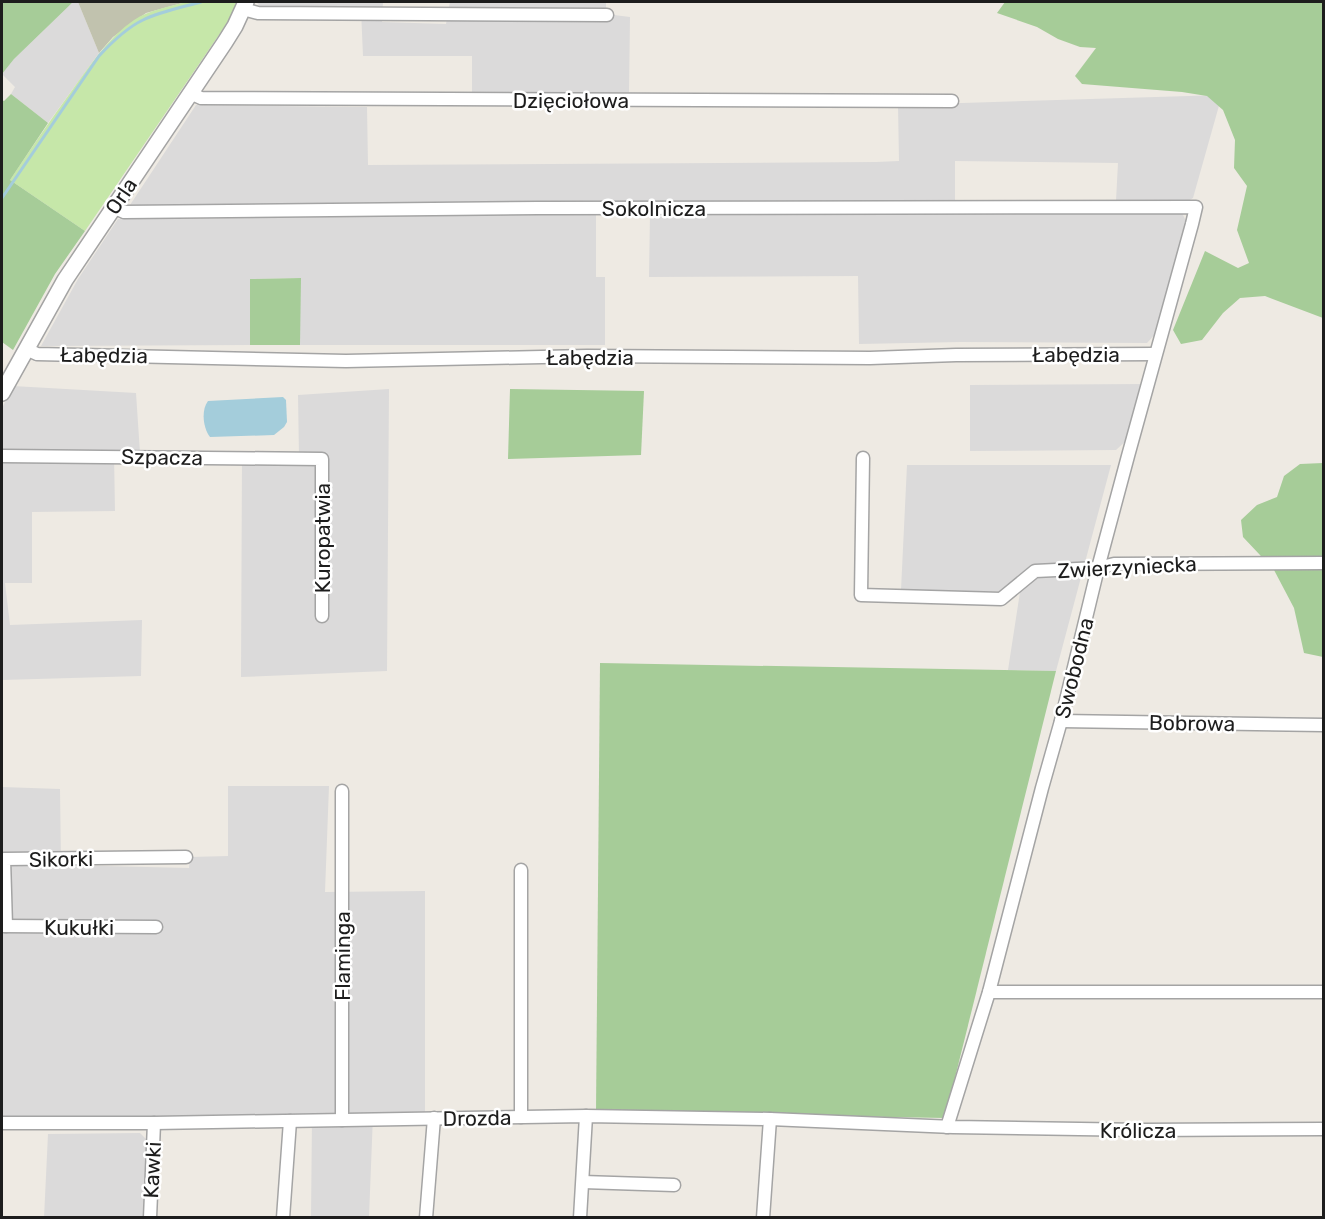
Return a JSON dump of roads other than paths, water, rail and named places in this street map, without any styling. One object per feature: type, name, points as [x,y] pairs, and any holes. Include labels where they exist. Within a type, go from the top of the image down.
[{"type":"street","points":[[535,14],[539,2]]},
{"type":"street","points":[[245,5],[258,13],[607,15]]},
{"type":"street","name":"Orla","points":[[2,393],[64,280],[225,42],[245,5]]},
{"type":"street","name":"Dzięciołowa","points":[[190,93],[201,98],[952,101]]},
{"type":"street","name":"Sokolnicza","points":[[113,207],[124,212],[503,208],[1196,207]]},
{"type":"street","name":"Swobodna","points":[[950,1127],[989,992],[1061,721],[1098,568],[1196,207]]},
{"type":"street","name":"Łabędzia","points":[[26,349],[37,354],[346,361],[587,356],[870,358],[1155,354]]},
{"type":"street","name":"Szpacza","points":[[2,456],[322,459]]},
{"type":"street","name":"Zwierzyniecka","points":[[863,458],[861,595],[1001,599],[1035,571],[1098,568],[1114,564],[1323,563]]},
{"type":"street","name":"Kuropatwia","points":[[322,459],[322,616]]},
{"type":"street","name":"Bobrowa","points":[[1061,721],[1323,725]]},
{"type":"street","name":"Flaminga","points":[[342,792],[342,1120]]},
{"type":"street","name":"Sikorki","points":[[4,926],[4,859],[186,857]]},
{"type":"street","points":[[521,870],[521,1117]]},
{"type":"street","name":"Kukułki","points":[[4,926],[156,927]]},
{"type":"street","points":[[989,992],[1323,992]]},
{"type":"street","points":[[580,1218],[586,1116]]},
{"type":"street","name":"Drozda","points":[[2,1124],[586,1116],[770,1119],[950,1127]]},
{"type":"street","points":[[426,1218],[434,1118]]},
{"type":"street","points":[[763,1218],[770,1119]]},
{"type":"street","points":[[283,1218],[290,1121]]},
{"type":"street","name":"Kawki","points":[[150,1218],[154,1123]]},
{"type":"street","name":"Królicza","points":[[950,1127],[1323,1130]]},
{"type":"street","points":[[583,1182],[674,1185]]},
{"type":"water","points":[[283,397],[286,400],[287,422],[274,435],[210,437],[204,424],[208,401]]},
{"type":"waterway","points":[[2,198],[99,56],[109,46],[125,31],[143,20],[201,2]]}]
